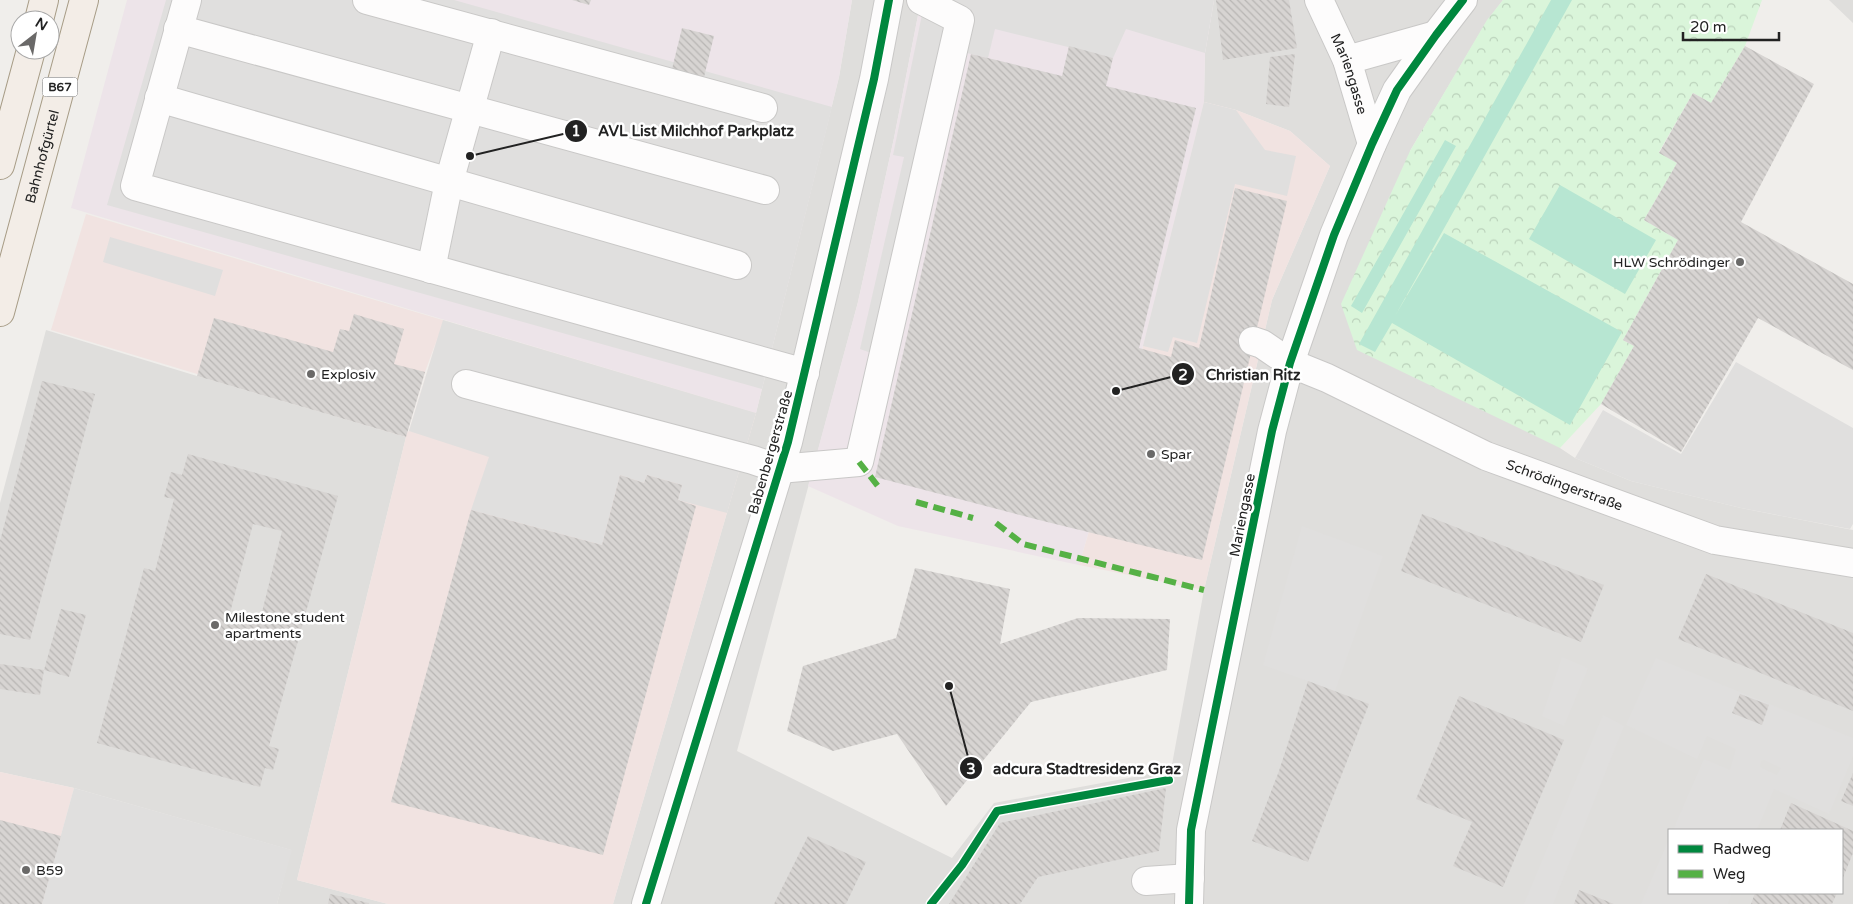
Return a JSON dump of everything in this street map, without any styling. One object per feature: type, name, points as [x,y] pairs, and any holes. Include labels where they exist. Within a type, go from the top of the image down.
[{"type":"main road","name":"Bahnhofgürtel","points":[[0,312],[84,0]]},
{"type":"main road","name":"B67","points":[[0,165],[28,60]]},
{"type":"street","points":[[187,0],[135,186],[805,373]]},
{"type":"street","points":[[367,0],[763,108]]},
{"type":"street","name":"Babenbergerstraße","points":[[646,904],[780,469],[805,373],[874,79],[889,0]]},
{"type":"street","points":[[466,384],[753,460],[780,469],[859,462],[960,20],[921,0]]},
{"type":"street","name":"Mariengasse","points":[[1189,891],[1191,830],[1272,431],[1290,362],[1334,235],[1372,144],[1348,60],[1319,0]]},
{"type":"street","points":[[1372,144],[1397,90],[1463,0]]},
{"type":"street","points":[[178,29],[765,190]]},
{"type":"street","points":[[431,269],[449,182],[491,33]]},
{"type":"street","points":[[1348,60],[1436,35]]},
{"type":"street","points":[[159,98],[737,265]]},
{"type":"street","name":"Schrödingerstraße","points":[[1253,341],[1262,344],[1290,362],[1327,378],[1486,456],[1715,540],[1853,564]]},
{"type":"street","points":[[1146,881],[1189,891]]},
{"type":"shaded area","points":[[127,0],[852,0],[839,77],[756,413],[71,208]]},
{"type":"shaded area","points":[[166,0],[454,0],[832,107],[762,389],[107,205]]},
{"type":"shaded area","points":[[852,0],[921,0],[894,138],[858,302],[737,751],[952,858],[994,803],[1171,770],[1204,590],[1272,300],[1330,166],[1290,131],[1236,110],[1204,102],[1205,53],[1214,0],[1503,0],[1487,21],[1410,151],[1560,448],[1575,458],[1631,481],[1741,508],[1853,530],[1853,904],[613,904],[756,413],[839,77]]},
{"type":"shaded area","points":[[921,0],[1214,0],[1205,53],[1204,102],[1143,346],[1079,565],[898,526],[808,486],[858,302],[894,138]]},
{"type":"shaded area","points":[[925,0],[1214,0],[1205,53],[1126,29],[1113,58],[995,29],[988,58],[942,47],[874,354],[860,349],[904,157],[893,155]]},
{"type":"shaded area","points":[[1829,0],[1853,0],[1853,23]]},
{"type":"shaded area","points":[[1204,102],[1236,110],[1290,131],[1330,166],[1272,300],[1204,590],[1079,565],[1143,346]]},
{"type":"shaded area","points":[[1204,102],[1236,110],[1265,150],[1296,156],[1287,196],[1235,184],[1197,343],[1173,337],[1168,352],[1143,346]]},
{"type":"shaded area","points":[[86,214],[756,413],[613,904],[388,904],[297,880],[406,437],[51,330]],"holes":[[[437,339],[409,431],[407,433]]]},
{"type":"shaded area","points":[[110,237],[223,270],[215,296],[103,262]]},
{"type":"shaded area","points":[[443,320],[756,413],[727,513],[678,500],[682,485],[647,475],[644,483],[620,475],[602,545],[471,510],[489,457],[409,431]]},
{"type":"shaded area","points":[[46,330],[406,437],[297,880],[388,904],[277,904],[291,850],[74,788],[0,772],[0,503]]},
{"type":"shaded area","points":[[1736,362],[1853,428],[1853,524],[1850,529],[1741,508],[1631,481],[1575,458],[1603,410],[1681,454]]},
{"type":"shaded area","points":[[1302,526],[1383,556],[1335,691],[1263,665]]},
{"type":"shaded area","points":[[1562,657],[1588,668],[1564,726],[1542,716]]},
{"type":"shaded area","points":[[1656,658],[1853,738],[1853,756],[1829,814],[1774,789],[1757,829],[1673,829],[1704,759],[1730,770],[1736,749],[1707,736],[1697,759],[1626,725]],"holes":[[[1764,760],[1781,768],[1777,775],[1760,767],[1761,761]]]},
{"type":"shaded area","points":[[1603,715],[1624,726],[1553,904],[1524,904]]},
{"type":"shaded area","points":[[0,772],[74,788],[42,904],[0,904]]},
{"type":"shaded area","points":[[74,788],[292,850],[277,904],[42,904]]},
{"type":"shaded area","points":[[1668,841],[1668,894],[1732,894],[1728,904],[1641,904]]},
{"type":"green space","points":[[1503,0],[1762,0],[1745,46],[1711,103],[1693,93],[1659,152],[1677,163],[1644,220],[1678,240],[1623,340],[1634,346],[1601,404],[1560,448],[1357,350],[1341,304],[1410,151],[1487,20]]},
{"type":"green space","points":[[1551,0],[1572,0],[1395,316],[1444,233],[1622,332],[1570,425],[1392,323],[1375,352],[1359,344]]},
{"type":"green space","points":[[1445,140],[1456,146],[1362,313],[1351,306]]},
{"type":"green space","points":[[1560,185],[1656,240],[1625,294],[1529,239]]},
{"type":"building","points":[[572,0],[591,0],[589,5]]},
{"type":"building","points":[[1216,0],[1289,0],[1297,48],[1223,60]]},
{"type":"building","points":[[682,28],[714,36],[704,77],[672,69]]},
{"type":"building","points":[[1069,46],[1113,58],[1106,86],[1196,108],[1139,348],[1171,357],[1175,340],[1199,348],[1235,188],[1287,201],[1202,560],[875,477],[971,54],[1062,76]]},
{"type":"building","name":"HLW Schrödinger","points":[[1745,46],[1814,84],[1741,222],[1853,284],[1853,370],[1758,318],[1681,452],[1601,404],[1634,346],[1623,340],[1678,240],[1644,220],[1677,163],[1659,153],[1693,93],[1711,103]]},
{"type":"building","points":[[1295,54],[1289,107],[1266,104],[1270,57]]},
{"type":"building","name":"Explosiv","points":[[354,314],[404,329],[394,364],[425,372],[406,437],[197,376],[214,318],[333,352],[340,329],[349,331]]},
{"type":"building","points":[[42,381],[95,394],[30,640],[0,634],[0,541]]},
{"type":"building","name":"Milestone student apartments","points":[[188,454],[338,496],[269,746],[279,749],[273,770],[265,768],[260,787],[97,743],[144,568],[155,571],[174,499],[164,497],[171,472],[182,475]],"holes":[[[253,524],[282,531],[260,620],[230,613]]]},
{"type":"building","points":[[620,475],[644,483],[647,475],[682,485],[678,500],[696,506],[603,855],[391,802],[471,510],[602,545]]},
{"type":"building","points":[[1422,514],[1604,585],[1581,642],[1401,571]]},
{"type":"building","points":[[915,568],[1010,589],[1000,644],[1078,618],[1170,619],[1167,670],[1031,702],[946,806],[897,734],[833,751],[787,731],[803,666],[896,638]]},
{"type":"building","points":[[1706,574],[1853,633],[1853,711],[1678,639]]},
{"type":"building","points":[[61,609],[86,615],[69,677],[44,670]]},
{"type":"building","points":[[0,664],[44,670],[40,695],[0,689]]},
{"type":"building","points":[[1308,681],[1369,704],[1308,862],[1252,841],[1279,771]]},
{"type":"building","points":[[1740,694],[1769,705],[1762,725],[1732,713]]},
{"type":"building","points":[[1459,696],[1564,740],[1503,887],[1453,866],[1472,822],[1416,799]]},
{"type":"building","points":[[1853,773],[1853,806],[1841,801]]},
{"type":"building","points":[[1166,788],[1159,851],[1038,877],[1020,904],[949,904],[1000,823]]},
{"type":"building","points":[[1791,803],[1853,831],[1853,853],[1843,878],[1843,829],[1780,829]]},
{"type":"building","name":"B59","points":[[0,820],[61,836],[42,904],[0,904]]},
{"type":"building","points":[[808,836],[866,862],[846,904],[774,904]]},
{"type":"building","points":[[1579,890],[1614,904],[1574,904]]},
{"type":"building","points":[[330,894],[369,903],[369,904],[328,904]]},
{"type":"building","points":[[1755,894],[1837,894],[1832,904],[1751,904]]},
{"type":"marked path","points":[[859,462],[881,490]]},
{"type":"marked path","points":[[916,502],[973,518]]},
{"type":"marked path","points":[[996,523],[1023,544],[1204,590]]},
{"type":"cycle path","points":[[646,904],[788,442],[874,79],[889,0]]},
{"type":"cycle path","points":[[1189,904],[1191,830],[1272,431],[1290,363],[1334,235],[1397,90],[1463,0]]},
{"type":"cycle path","points":[[931,904],[962,865],[997,811],[1169,780]]},
{"type":"place","name":"AVL List Milchhof Parkplatz","points":[[470,156]]},
{"type":"place","name":"HLW Schrödinger","points":[[1740,262]]},
{"type":"place","name":"Explosiv","points":[[311,374]]},
{"type":"place","name":"Christian Ritz","points":[[1116,391]]},
{"type":"place","name":"Spar","points":[[1151,454]]},
{"type":"place","name":"Milestone student apartments","points":[[215,625]]},
{"type":"place","name":"adcura Stadtresidenz Graz","points":[[949,686]]},
{"type":"place","name":"B59","points":[[26,870]]}]
